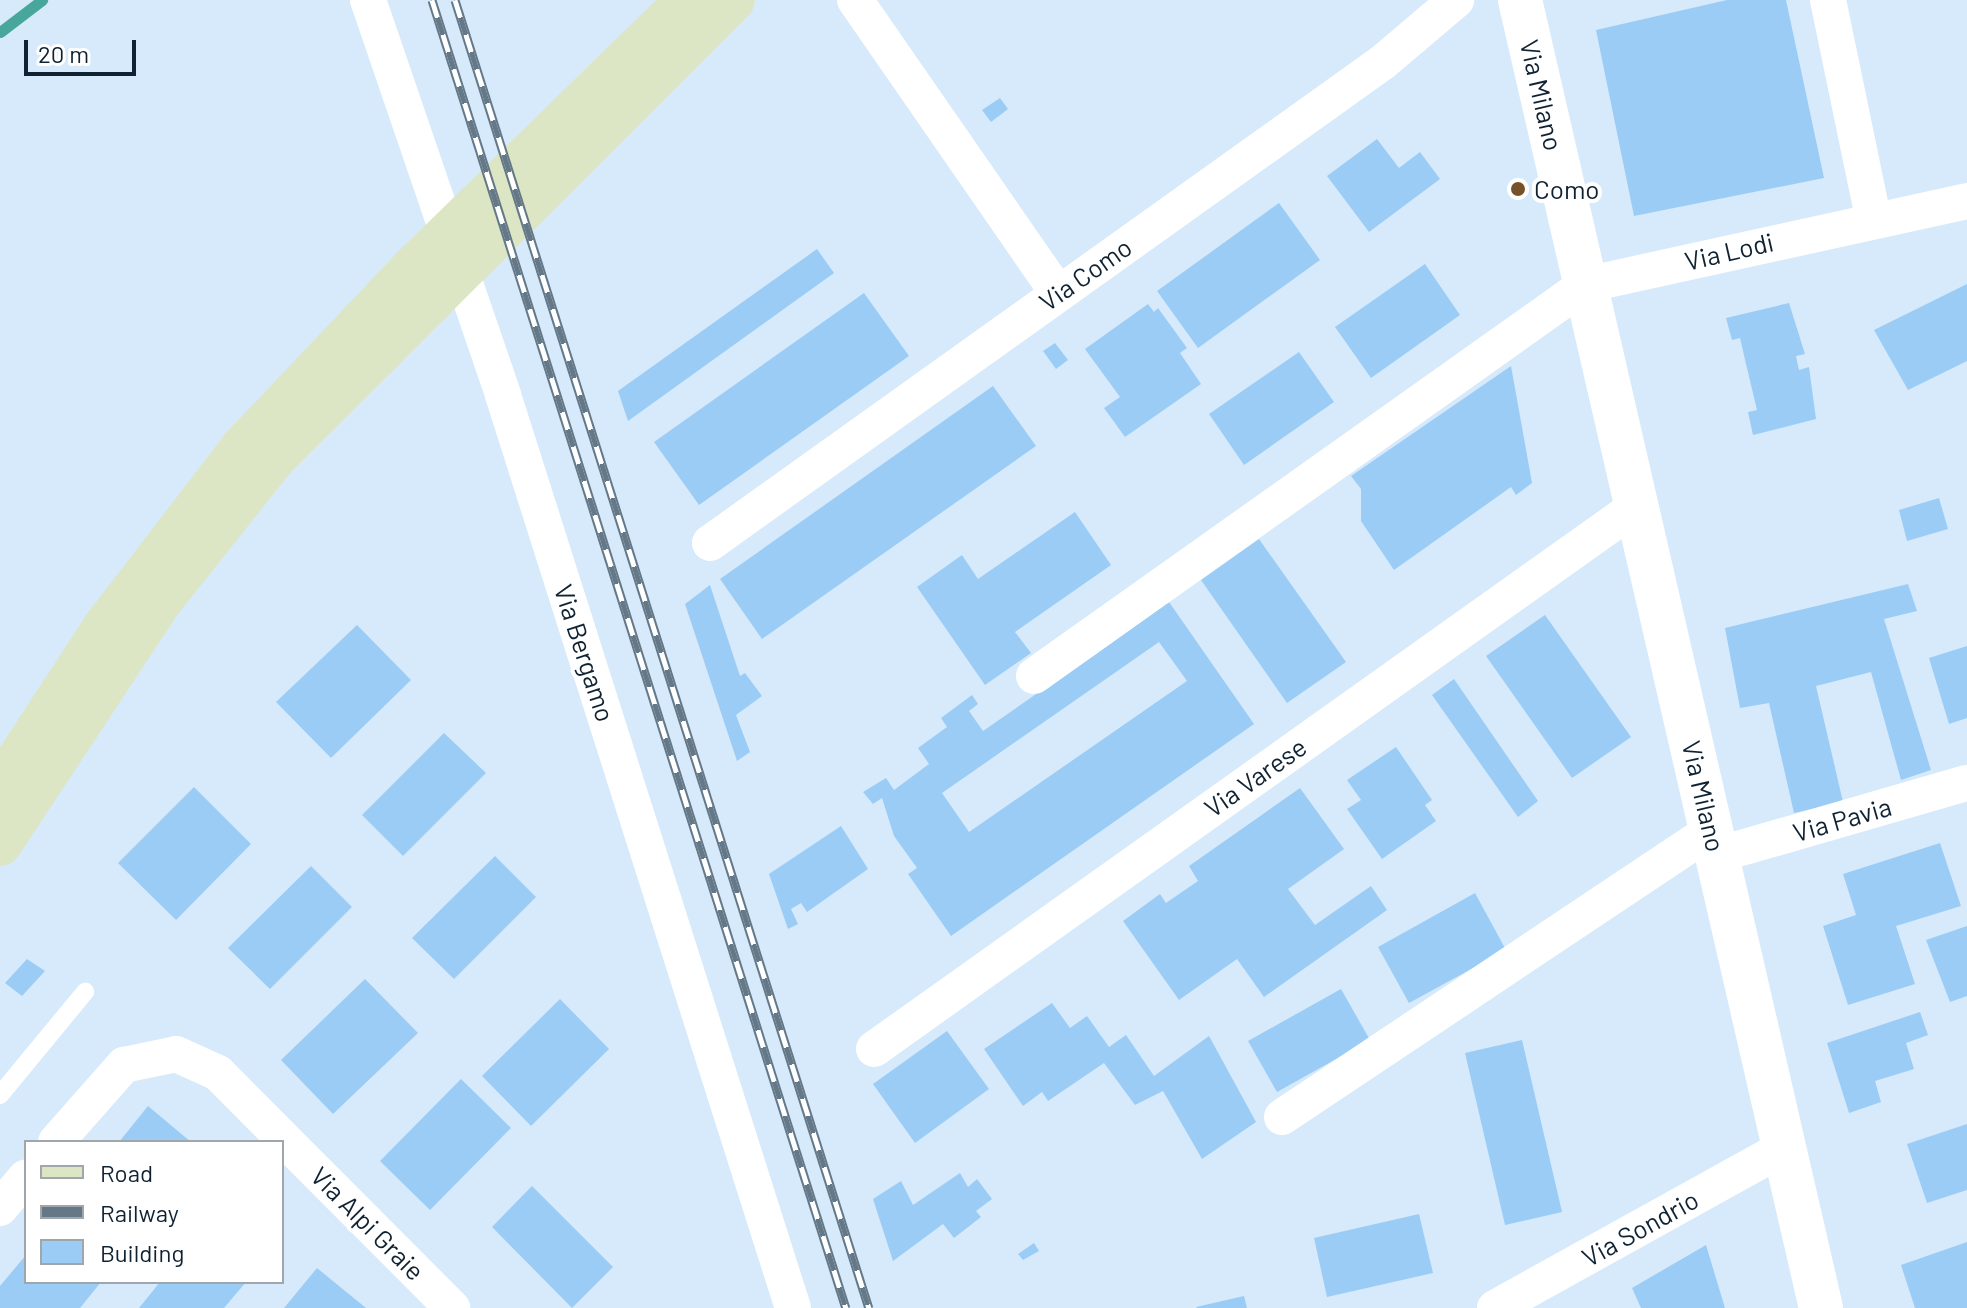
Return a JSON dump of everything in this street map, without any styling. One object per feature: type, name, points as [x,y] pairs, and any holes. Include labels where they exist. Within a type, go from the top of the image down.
[{"type":"main road","points":[[550,158],[688,0]]},
{"type":"main road","points":[[0,788],[173,532],[252,436],[422,283],[550,158],[733,0]]},
{"type":"main road","points":[[0,844],[145,624],[214,531],[422,283]]},
{"type":"street","name":"Via Bergamo","points":[[368,0],[503,395],[793,1308]]},
{"type":"street","points":[[855,0],[1058,293]]},
{"type":"street","name":"Via Como","points":[[710,543],[1383,62],[1456,0]]},
{"type":"street","name":"Via Milano","points":[[1520,0],[1821,1308]]},
{"type":"street","points":[[1828,0],[1873,218]]},
{"type":"street","name":"Via Lodi","points":[[1585,285],[1873,218],[1967,201]]},
{"type":"street","points":[[1034,676],[1585,285]]},
{"type":"street","name":"Via Varese","points":[[874,1049],[1637,506]]},
{"type":"street","name":"Via Pavia","points":[[1282,1117],[1715,842],[1967,783]]},
{"type":"street","name":"Via Alpi Graie","points":[[58,1140],[124,1065],[176,1054],[218,1073],[452,1308]]},
{"type":"street","name":"Via Sondrio","points":[[1495,1308],[1784,1148]]},
{"type":"street","points":[[0,1208],[24,1179]]},
{"type":"lane","points":[[0,1095],[85,992]]},
{"type":"building","points":[[1727,0],[1786,0],[1824,178],[1634,216],[1596,30]]},
{"type":"building","points":[[1000,98],[1008,109],[991,122],[982,110]]},
{"type":"building","points":[[1377,139],[1399,168],[1420,152],[1440,179],[1369,232],[1327,176]]},
{"type":"building","points":[[1279,203],[1320,260],[1198,348],[1157,291]]},
{"type":"building","points":[[817,249],[834,273],[628,421],[618,391]]},
{"type":"building","points":[[1425,264],[1460,315],[1371,378],[1335,327]]},
{"type":"building","points":[[1967,284],[1967,361],[1908,390],[1874,330]]},
{"type":"building","points":[[864,293],[909,356],[699,505],[654,442]]},
{"type":"building","points":[[1789,303],[1805,354],[1796,356],[1799,370],[1809,367],[1816,419],[1753,435],[1748,412],[1757,410],[1740,338],[1732,340],[1726,318]]},
{"type":"building","points":[[1148,304],[1154,312],[1158,308],[1187,348],[1180,353],[1201,384],[1125,437],[1104,408],[1120,397],[1085,349]]},
{"type":"building","points":[[1055,343],[1068,360],[1056,369],[1043,351]]},
{"type":"building","points":[[1299,352],[1334,402],[1244,465],[1209,414]]},
{"type":"building","points":[[1511,366],[1532,483],[1516,495],[1511,487],[1394,570],[1361,521],[1361,489],[1351,476]]},
{"type":"building","points":[[993,386],[1036,446],[762,639],[720,579]]},
{"type":"building","points":[[1939,498],[1948,529],[1907,541],[1899,510]]},
{"type":"building","points":[[1075,512],[1111,565],[1015,632],[1031,653],[985,685],[917,587],[962,555],[978,579]]},
{"type":"building","points":[[1259,539],[1346,662],[1287,703],[1201,580]]},
{"type":"building","points":[[1908,584],[1917,611],[1884,619],[1931,770],[1901,780],[1871,672],[1816,686],[1843,802],[1794,813],[1769,703],[1740,708],[1725,628]]},
{"type":"building","points":[[710,585],[740,676],[745,673],[762,696],[736,715],[750,752],[737,761],[685,604]]},
{"type":"building","points":[[1169,602],[1254,724],[951,936],[908,874],[917,868],[894,836],[882,798],[873,804],[863,792],[886,778],[894,790],[929,764],[918,748],[947,727],[941,718],[972,695],[978,704],[969,711],[983,731]],"holes":[[[1159,642],[1187,681],[969,832],[942,793]]]},
{"type":"building","points":[[1545,615],[1631,737],[1572,778],[1486,656]]},
{"type":"building","points":[[357,625],[411,680],[331,758],[276,702]]},
{"type":"building","points":[[1967,646],[1967,718],[1949,724],[1929,658]]},
{"type":"building","points":[[1454,679],[1538,801],[1518,817],[1432,695]]},
{"type":"building","points":[[444,733],[486,773],[403,856],[362,815]]},
{"type":"building","points":[[1396,747],[1432,800],[1425,805],[1436,821],[1382,859],[1347,809],[1361,800],[1347,780]]},
{"type":"building","points":[[194,787],[251,844],[176,920],[118,863]]},
{"type":"building","points":[[1300,788],[1344,849],[1288,889],[1315,925],[1371,886],[1387,910],[1264,997],[1237,959],[1179,1000],[1123,921],[1160,894],[1166,903],[1198,881],[1189,866]]},
{"type":"building","points":[[841,826],[868,869],[807,912],[801,903],[791,909],[798,924],[788,929],[769,874]]},
{"type":"building","points":[[1940,843],[1961,906],[1896,926],[1915,984],[1848,1005],[1823,926],[1856,915],[1843,874]]},
{"type":"building","points":[[495,856],[536,897],[454,979],[412,938]]},
{"type":"building","points":[[311,866],[352,907],[270,989],[228,948]]},
{"type":"building","points":[[1475,893],[1506,950],[1409,1003],[1378,947]]},
{"type":"building","points":[[1967,926],[1967,996],[1950,1002],[1926,940]]},
{"type":"building","points":[[27,959],[45,971],[22,996],[5,983]]},
{"type":"building","points":[[365,979],[418,1033],[333,1114],[281,1060]]},
{"type":"building","points":[[1341,989],[1370,1040],[1277,1092],[1248,1041]]},
{"type":"building","points":[[560,999],[609,1049],[531,1126],[482,1076]]},
{"type":"building","points":[[1052,1003],[1070,1028],[1087,1016],[1109,1047],[1126,1035],[1154,1076],[1209,1036],[1256,1122],[1202,1159],[1163,1091],[1135,1105],[1104,1063],[1048,1101],[1042,1092],[1023,1106],[984,1049]]},
{"type":"building","points":[[1920,1012],[1928,1035],[1906,1043],[1914,1069],[1875,1081],[1881,1102],[1849,1113],[1827,1043]]},
{"type":"building","points":[[947,1031],[989,1089],[915,1143],[873,1084]]},
{"type":"building","points":[[1522,1040],[1562,1212],[1505,1225],[1465,1053]]},
{"type":"building","points":[[461,1079],[511,1128],[430,1210],[380,1161]]},
{"type":"building","points":[[148,1106],[189,1140],[121,1140]]},
{"type":"building","points":[[1967,1124],[1967,1190],[1927,1203],[1907,1144]]},
{"type":"building","points":[[960,1173],[968,1187],[977,1179],[992,1199],[976,1211],[981,1217],[954,1238],[943,1224],[893,1261],[873,1199],[901,1181],[913,1205]]},
{"type":"building","points":[[532,1186],[613,1267],[572,1308],[492,1227]]},
{"type":"building","points":[[1419,1214],[1433,1273],[1327,1297],[1314,1238]]},
{"type":"building","points":[[1967,1242],[1967,1308],[1915,1308],[1901,1265]]},
{"type":"building","points":[[1034,1243],[1039,1251],[1023,1260],[1018,1254]]},
{"type":"building","points":[[1706,1245],[1725,1308],[1641,1308],[1632,1288]]},
{"type":"building","points":[[24,1257],[24,1284],[99,1284],[80,1308],[0,1308],[0,1286]]},
{"type":"building","points":[[317,1268],[366,1308],[284,1308]]},
{"type":"building","points":[[158,1284],[244,1284],[224,1308],[139,1308]]},
{"type":"building","points":[[1244,1296],[1247,1308],[1196,1307]]},
{"type":"waterway","points":[[0,32],[42,0]]},
{"type":"railway","points":[[432,0],[846,1308]]},
{"type":"railway","points":[[455,0],[869,1308]]},
{"type":"place","name":"Como","points":[[1518,189]]}]
